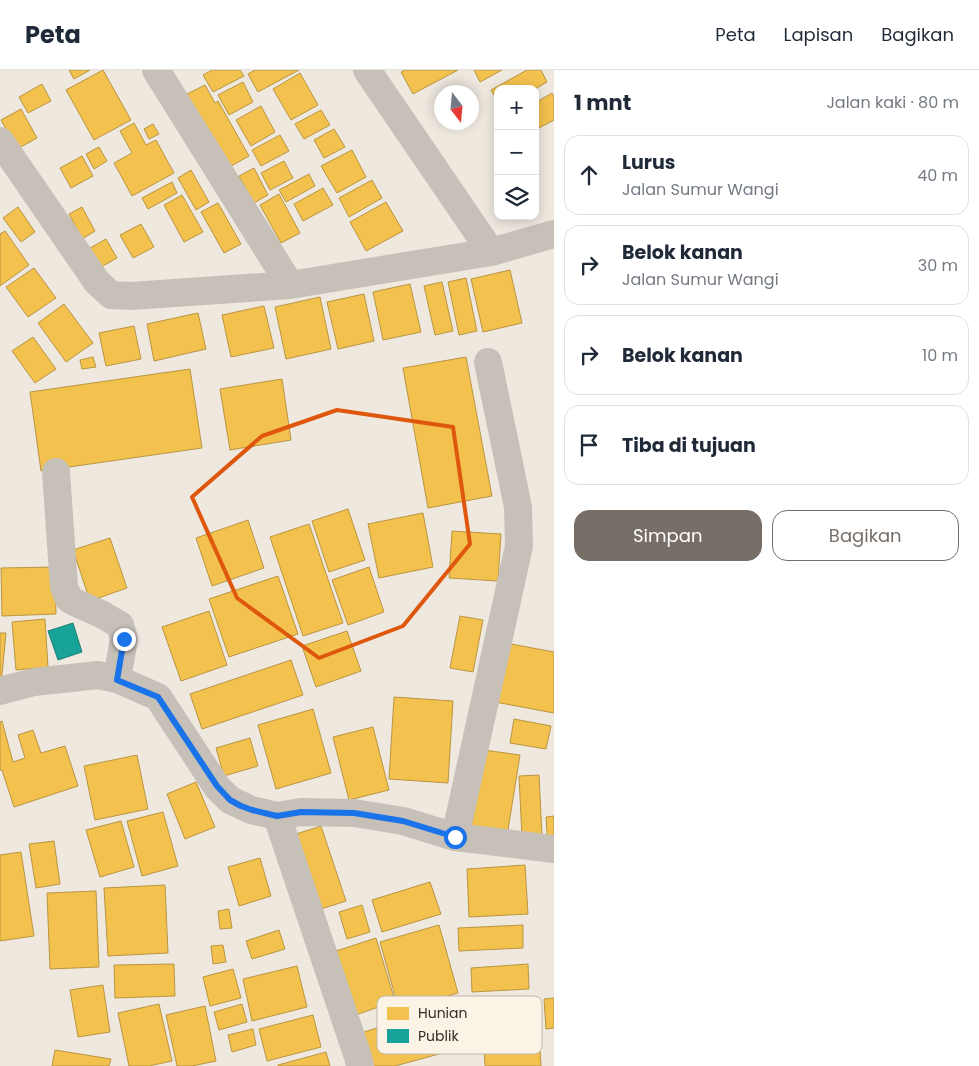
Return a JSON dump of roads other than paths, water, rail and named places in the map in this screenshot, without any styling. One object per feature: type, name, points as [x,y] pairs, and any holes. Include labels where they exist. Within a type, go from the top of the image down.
[{"type":"street","points":[[156,70],[290,285]]},
{"type":"street","points":[[367,70],[491,252]]},
{"type":"street","points":[[0,141],[97,282],[111,295],[131,296],[290,285],[491,252],[554,234]]},
{"type":"street","points":[[455,837],[519,546],[518,507],[488,362]]},
{"type":"street","points":[[56,472],[66,594],[69,599],[81,606],[120,624],[124,639],[117,680]]},
{"type":"street","points":[[0,691],[34,682],[98,675],[117,680],[158,697],[217,786],[230,800],[252,810],[277,816],[301,812],[354,813],[403,821],[455,837],[554,849]]},
{"type":"street","points":[[277,816],[360,1066]]}]
